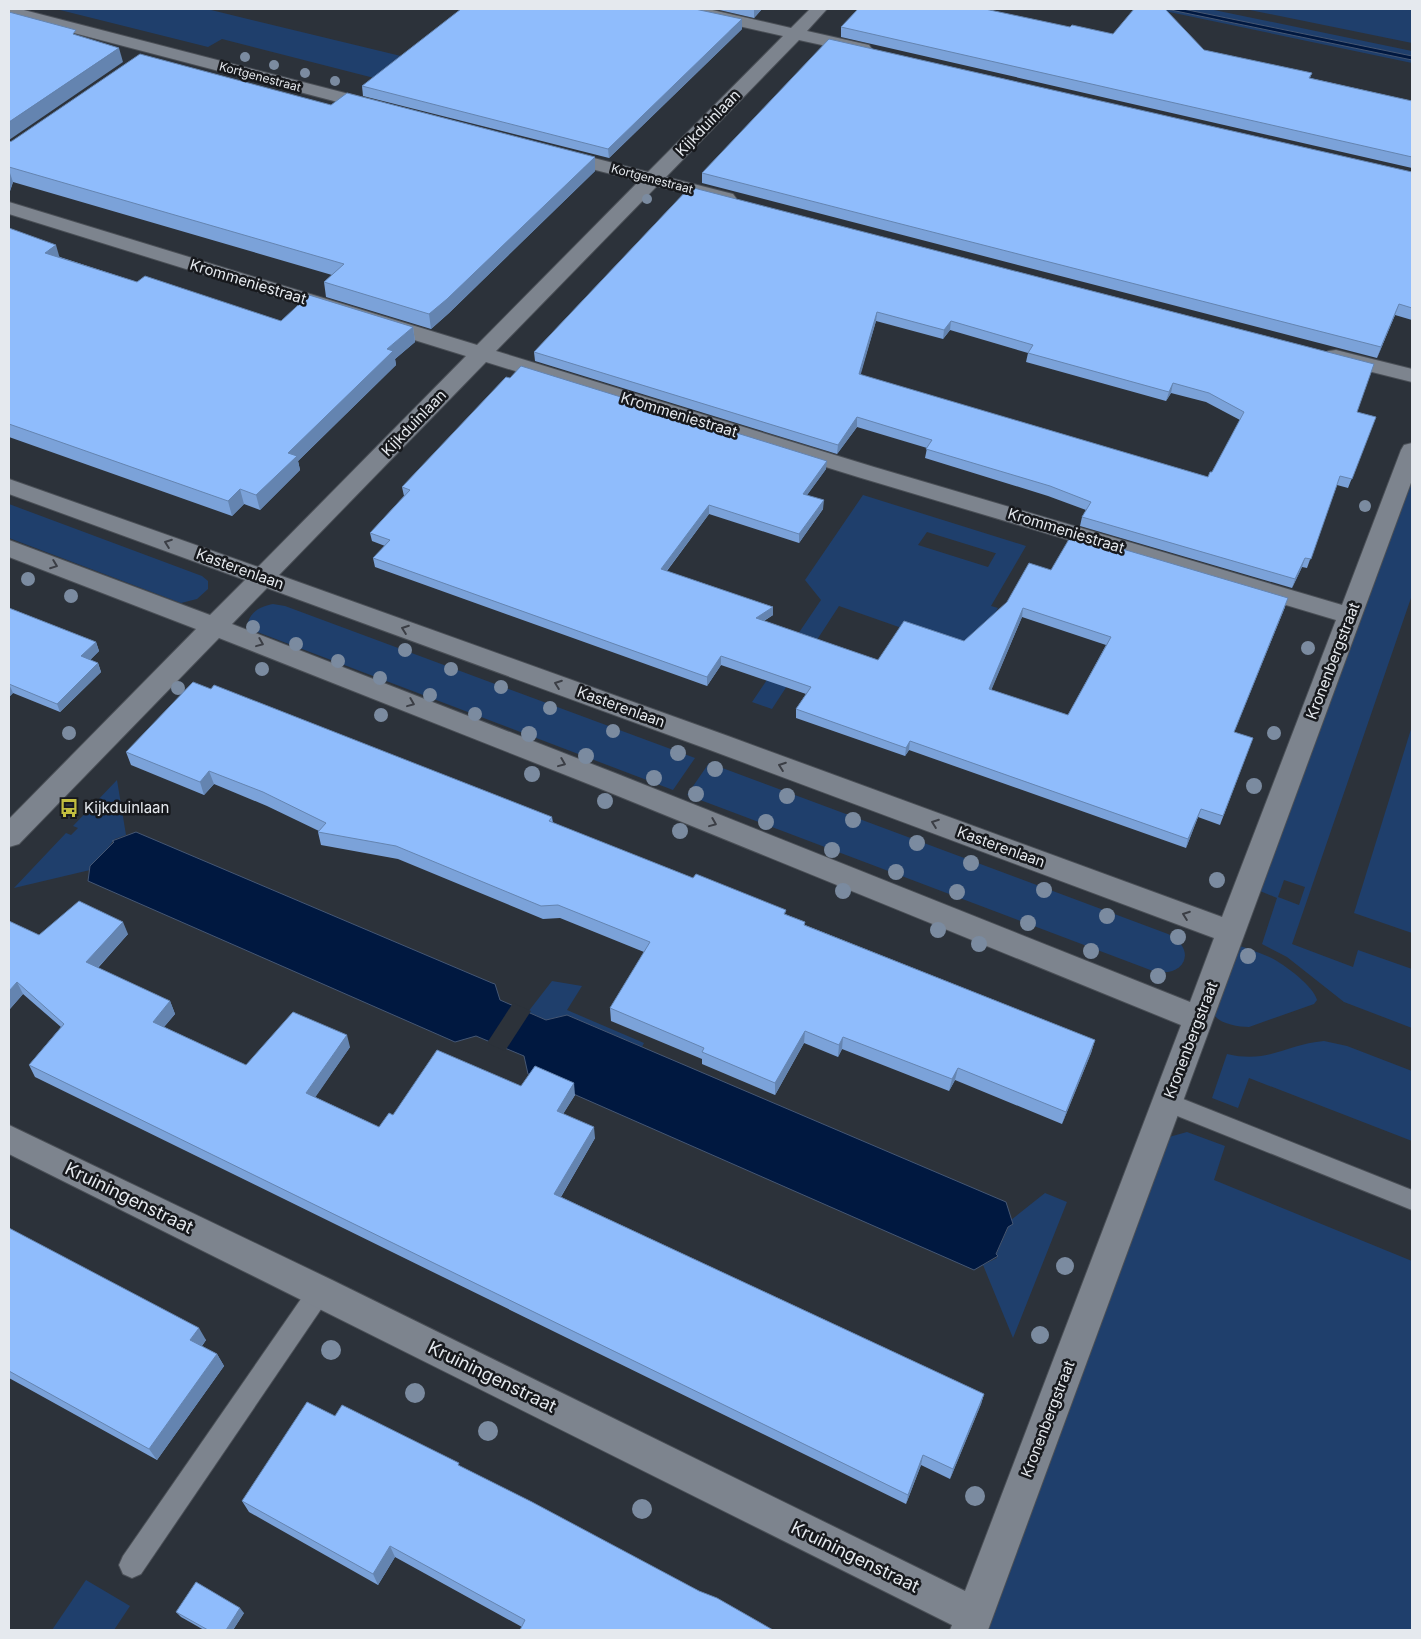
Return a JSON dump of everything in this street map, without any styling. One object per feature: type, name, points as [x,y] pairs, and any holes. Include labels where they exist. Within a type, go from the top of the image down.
[{"type":"street","points":[[688,9],[880,53]]},
{"type":"street","name":"Kijkduinlaan","points":[[9,836],[818,9]]},
{"type":"street","name":"Kortgenestraat","points":[[9,11],[393,111]]},
{"type":"street","points":[[140,61],[156,50]]},
{"type":"street","name":"Kortgenestraat","points":[[537,149],[748,204]]},
{"type":"street","name":"Krommeniestraat","points":[[9,208],[481,354],[1350,616]]},
{"type":"street","points":[[1318,351],[1412,376]]},
{"type":"street","name":"Kronenbergstraat","points":[[972,1623],[1412,450]]},
{"type":"street","name":"Kasterenlaan","points":[[9,486],[1232,932]]},
{"type":"street","points":[[9,548],[215,625],[662,802],[1199,1019]]},
{"type":"street","name":"Kruiningenstraat","points":[[9,1139],[320,1292],[972,1623]]},
{"type":"lane","points":[[1168,1102],[1412,1200]]},
{"type":"lane","points":[[132,1565],[320,1292]]},
{"type":"shaded area","points":[[56,9],[207,9],[405,57],[378,79],[222,39],[208,47]]},
{"type":"shaded area","points":[[1155,9],[1166,9],[1412,60],[1412,63]]},
{"type":"shaded area","points":[[1166,9],[1183,9],[1412,56],[1412,60]]},
{"type":"shaded area","points":[[1183,9],[1209,9],[1412,51],[1412,56]]},
{"type":"shaded area","points":[[1245,9],[1412,9],[1412,43]]},
{"type":"shaded area","points":[[1412,481],[1412,595],[1292,944],[1353,967],[1358,950],[1412,969],[1412,1028],[1344,1002],[1287,957],[1262,944],[1277,898],[1260,891]],"holes":[[[1284,880],[1305,887],[1299,905],[1278,897]]]},
{"type":"shaded area","points":[[863,495],[1026,546],[991,606],[998,608],[973,653],[839,606],[772,709],[752,702],[821,600],[805,580]],"holes":[[[927,532],[996,553],[988,567],[918,545]]]},
{"type":"shaded area","points":[[9,504],[202,576],[208,581],[208,589],[197,599],[181,603],[9,538]]},
{"type":"shaded area","points":[[273,604],[285,606],[695,758],[673,790],[252,630],[248,622],[249,618],[254,612]]},
{"type":"shaded area","points":[[1412,726],[1412,933],[1354,913]]},
{"type":"shaded area","points":[[709,763],[1168,934],[1183,947],[1184,961],[1180,967],[1173,971],[1153,971],[687,795]]},
{"type":"shaded area","points":[[117,780],[126,835],[115,839],[90,870],[14,888],[66,833],[71,835],[78,828],[73,826]]},
{"type":"shaded area","points":[[136,832],[495,984],[500,1000],[546,1020],[567,1015],[1006,1202],[1013,1224],[1008,1227],[996,1254],[998,1256],[974,1270],[528,1074],[524,1056],[476,1036],[455,1042],[88,881],[90,866],[114,842],[112,841]]},
{"type":"shaded area","points":[[1240,946],[1267,956],[1288,968],[1310,988],[1317,1000],[1314,1004],[1249,1027],[1221,1021],[1214,1015]]},
{"type":"shaded area","points":[[552,981],[582,986],[567,1010],[644,1043],[642,1047],[567,1015],[546,1020],[528,1012]]},
{"type":"shaded area","points":[[1324,1041],[1347,1046],[1412,1071],[1412,1141],[1249,1078],[1238,1108],[1212,1098],[1227,1054],[1255,1057]]},
{"type":"shaded area","points":[[1187,1132],[1225,1146],[1214,1180],[1412,1261],[1412,1630],[986,1630],[1169,1137]]},
{"type":"shaded area","points":[[1045,1193],[1067,1202],[1013,1338],[983,1265],[997,1258],[996,1255],[1009,1226],[1013,1224],[1011,1220]]},
{"type":"shaded area","points":[[86,1580],[130,1606],[114,1630],[52,1630]]},
{"type":"pier","points":[[513,1003],[531,1011],[505,1051],[487,1043]]},
{"type":"building","points":[[461,9],[695,9],[742,19],[608,149],[362,86]]},
{"type":"building","points":[[858,9],[985,9],[1113,34],[1134,9],[1165,9],[1204,50],[1312,73],[1309,78],[1412,101],[1412,157],[841,27]]},
{"type":"building","points":[[9,12],[76,30],[73,34],[119,48],[9,122]]},
{"type":"building","points":[[829,39],[1412,172],[1412,308],[1399,304],[1381,347],[702,173]]},
{"type":"building","points":[[140,54],[331,105],[347,93],[595,157],[429,314],[324,282],[344,264],[9,167],[9,142]]},
{"type":"building","points":[[690,187],[1374,364],[1357,412],[1376,417],[1352,479],[1340,476],[1311,559],[1305,558],[1295,579],[1082,517],[1091,502],[1050,486],[926,449],[932,440],[857,417],[838,445],[534,352]],"holes":[[[877,312],[944,330],[951,321],[1033,345],[1028,353],[1169,392],[1173,383],[1209,393],[1244,412],[1208,477],[859,374]]]},
{"type":"building","points":[[9,228],[56,245],[45,253],[137,282],[145,276],[281,321],[309,295],[413,327],[387,349],[393,351],[288,453],[297,456],[256,495],[240,489],[228,501],[9,424]]},
{"type":"building","points":[[521,366],[827,461],[803,494],[824,500],[799,534],[709,505],[661,569],[773,607],[756,618],[878,660],[904,621],[964,641],[1007,602],[1029,563],[1051,570],[1072,534],[1288,598],[1234,732],[1253,738],[1223,816],[1201,809],[1188,839],[910,741],[906,748],[796,709],[811,687],[721,656],[707,677],[373,558],[390,540],[370,533],[410,490],[402,487],[506,377],[510,378]],"holes":[[[1023,608],[1111,637],[1068,715],[989,689]]]},
{"type":"building","points":[[9,608],[96,642],[81,656],[98,663],[57,704],[9,684]]},
{"type":"building","points":[[193,682],[211,689],[214,685],[552,817],[549,821],[693,878],[696,874],[786,910],[784,914],[805,922],[804,925],[1095,1040],[1066,1112],[958,1068],[952,1079],[843,1037],[839,1045],[805,1031],[775,1083],[702,1052],[704,1048],[610,1008],[650,942],[558,905],[541,906],[396,846],[318,832],[326,823],[263,792],[209,771],[200,782],[126,752]]},
{"type":"building","points":[[79,901],[123,922],[86,962],[170,1001],[153,1022],[246,1065],[293,1012],[347,1035],[306,1093],[379,1127],[389,1113],[393,1115],[437,1050],[521,1086],[535,1066],[574,1083],[557,1111],[594,1127],[554,1194],[984,1394],[953,1469],[923,1455],[908,1495],[29,1065],[64,1024],[17,982],[9,991],[9,921],[39,935]]},
{"type":"building","points":[[9,1228],[199,1328],[190,1340],[217,1354],[149,1449],[9,1371]]},
{"type":"building","points":[[307,1402],[335,1416],[342,1405],[459,1463],[458,1465],[699,1591],[717,1598],[773,1630],[520,1630],[525,1620],[390,1546],[373,1574],[242,1501]]},
{"type":"building","points":[[196,1582],[240,1608],[226,1630],[208,1630],[176,1612]]},
{"type":"place","name":"Kijkduinlaan","points":[[69,808]]}]
